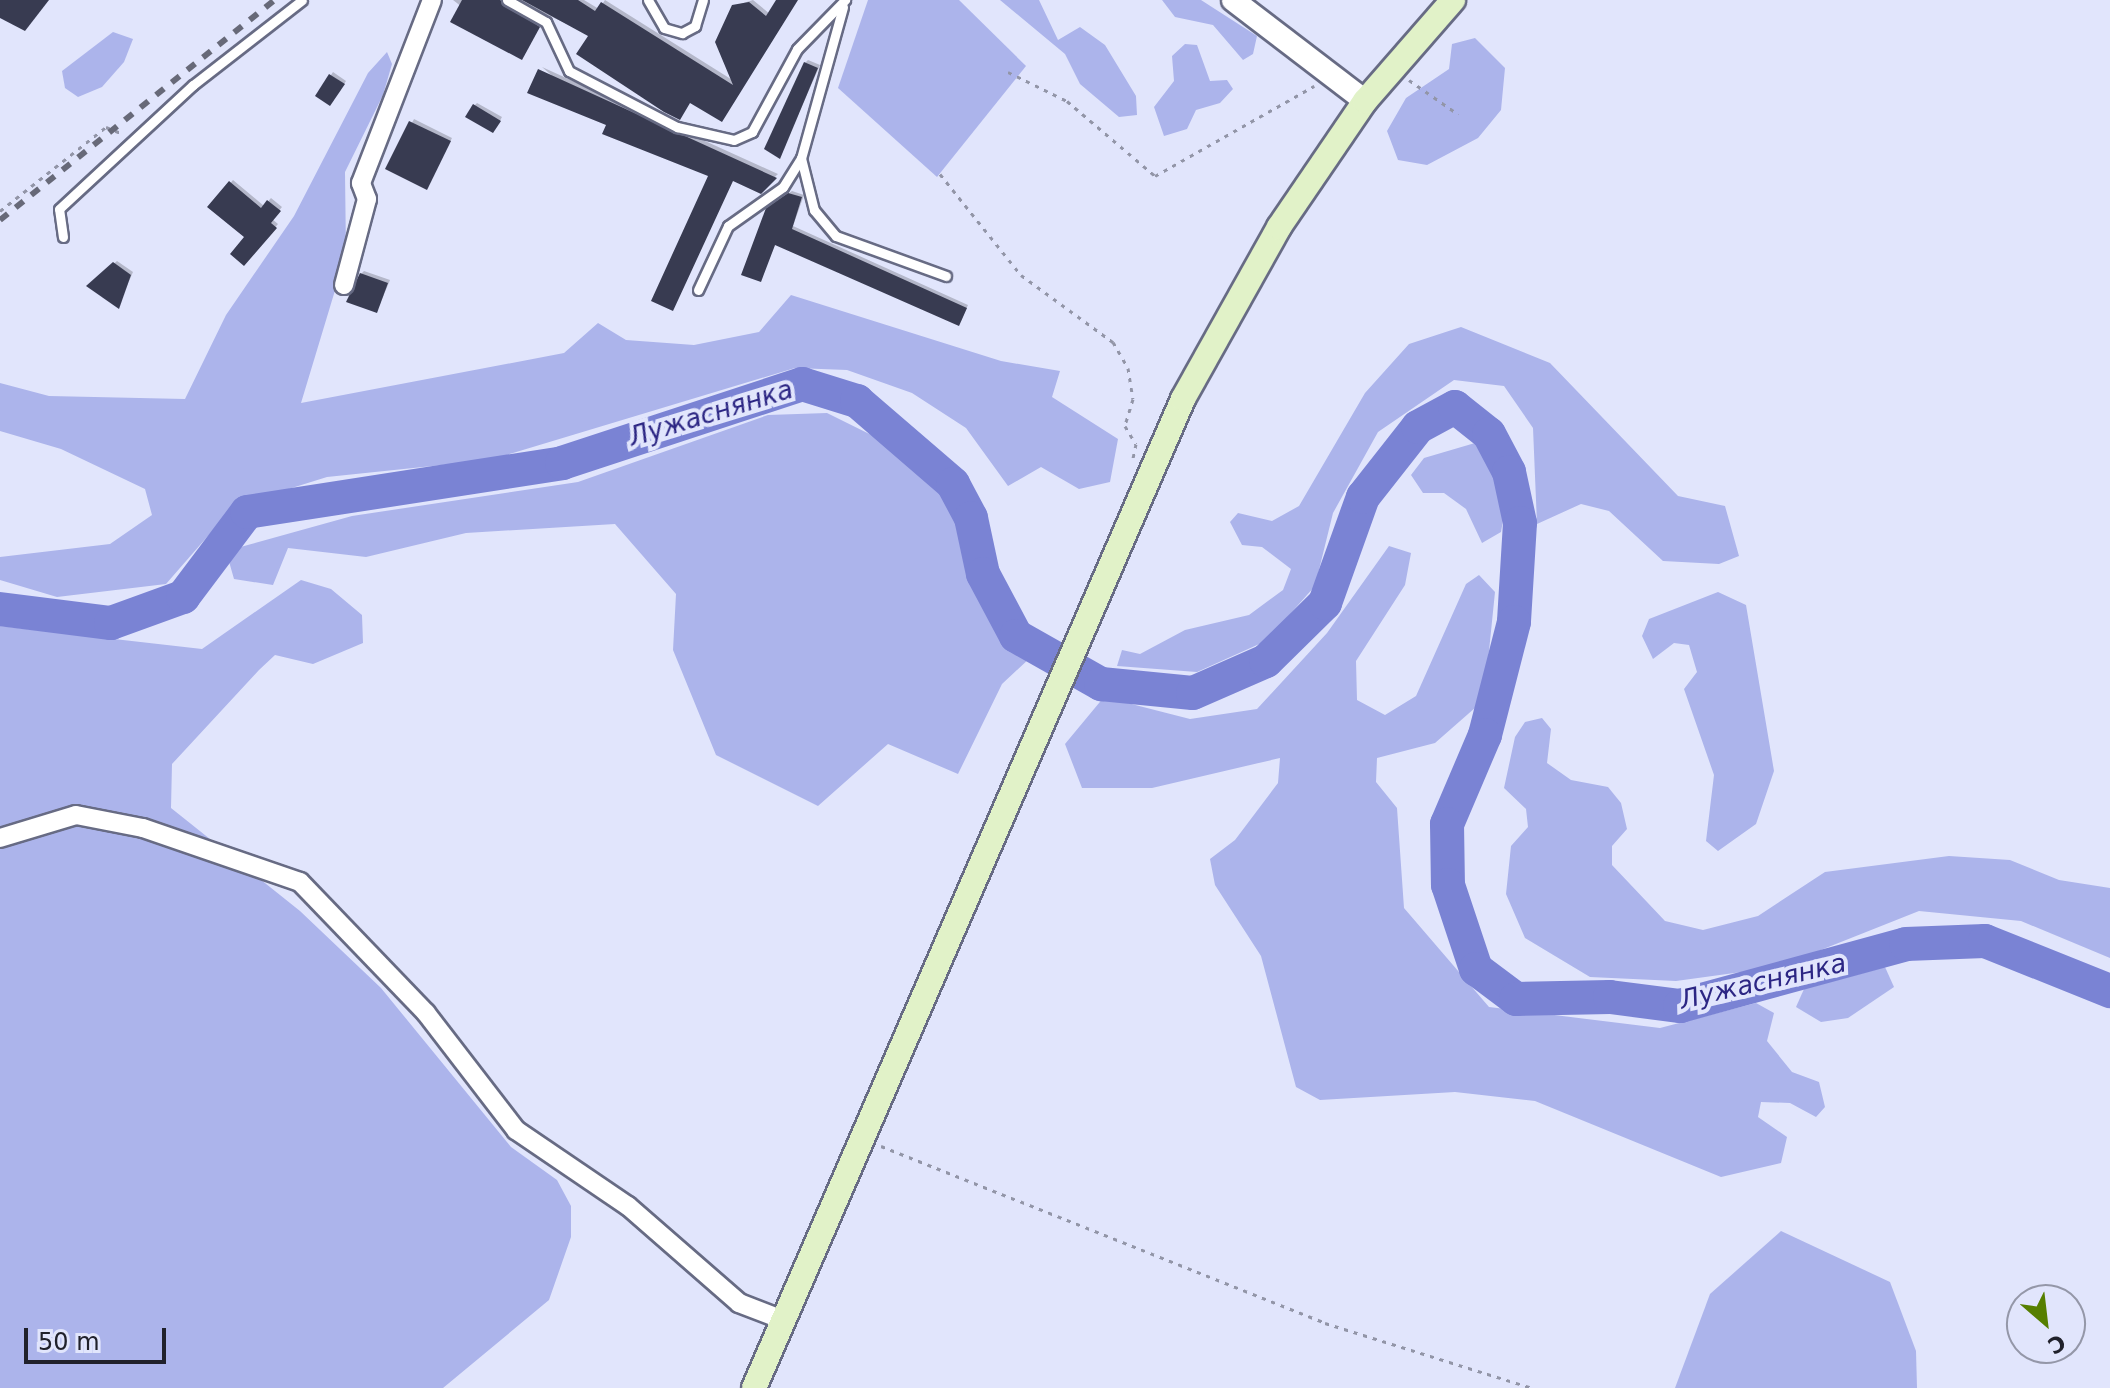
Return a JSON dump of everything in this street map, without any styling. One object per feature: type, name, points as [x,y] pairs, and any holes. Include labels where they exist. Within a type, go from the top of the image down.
[{"type":"main road","points":[[754,1388],[1034,736],[1233,306],[1365,101],[1453,0]]},
{"type":"street","points":[[344,285],[367,199],[361,183],[432,0]]},
{"type":"street","points":[[1233,0],[1365,101]]},
{"type":"street","points":[[0,838],[76,815],[143,828],[300,882],[426,1013],[516,1130],[628,1206],[739,1303],[783,1320]]},
{"type":"lane","points":[[63,237],[59,209],[133,141],[302,0]]},
{"type":"lane","points":[[507,0],[546,22],[569,71],[677,127],[734,140],[752,132],[797,49],[844,3]]},
{"type":"lane","points":[[648,0],[664,28],[682,33],[695,26],[703,0]]},
{"type":"lane","points":[[698,290],[728,226],[783,187],[801,158],[844,3]]},
{"type":"lane","points":[[801,158],[814,210],[836,236],[946,276]]},
{"type":"path","points":[[1008,72],[1067,101],[1155,176],[1312,88],[1327,71]]},
{"type":"path","points":[[1411,81],[1458,114]]},
{"type":"path","points":[[0,211],[106,127],[133,141]]},
{"type":"path","points":[[940,174],[1021,275],[1113,342],[1128,368],[1133,399],[1125,426],[1136,444],[1127,474]]},
{"type":"path","points":[[862,1138],[1325,1323],[1533,1388]]},
{"type":"shaded area","points":[[868,0],[959,0],[1026,66],[937,177],[838,88]]},
{"type":"shaded area","points":[[1000,0],[1039,0],[1058,40],[1080,27],[1105,45],[1136,96],[1137,115],[1119,117],[1080,84],[1065,54]]},
{"type":"shaded area","points":[[1162,0],[1201,0],[1257,36],[1253,54],[1243,60],[1213,25],[1175,17]]},
{"type":"shaded area","points":[[113,32],[133,39],[124,62],[102,87],[78,97],[65,88],[62,71]]},
{"type":"shaded area","points":[[1475,38],[1505,68],[1501,110],[1478,138],[1427,165],[1398,160],[1387,131],[1406,98],[1449,69],[1452,44]]},
{"type":"shaded area","points":[[1185,44],[1197,45],[1210,81],[1227,80],[1233,89],[1220,103],[1196,110],[1187,129],[1164,136],[1154,107],[1174,81],[1172,56]]},
{"type":"shaded area","points":[[387,52],[392,64],[383,95],[345,172],[346,254],[301,403],[564,353],[598,323],[626,340],[694,345],[759,332],[791,295],[1001,361],[1060,371],[1052,397],[1118,439],[1110,482],[1079,489],[1041,467],[1008,486],[966,428],[912,393],[847,370],[795,368],[490,460],[327,477],[234,506],[166,584],[57,597],[0,580],[0,557],[110,544],[152,515],[145,489],[61,449],[0,431],[0,383],[49,396],[185,399],[226,315],[294,216],[368,73]]},
{"type":"shaded area","points":[[1461,327],[1550,363],[1678,496],[1725,506],[1739,556],[1719,564],[1663,561],[1609,511],[1581,504],[1537,524],[1533,428],[1504,386],[1454,380],[1378,432],[1333,513],[1315,586],[1266,641],[1197,672],[1117,666],[1122,650],[1140,654],[1185,630],[1249,615],[1283,590],[1291,569],[1262,547],[1242,545],[1230,522],[1238,513],[1272,521],[1299,506],[1365,393],[1409,344]]},
{"type":"shaded area","points":[[827,413],[936,467],[971,533],[988,597],[1031,657],[1002,684],[958,774],[888,744],[818,806],[716,755],[673,650],[676,594],[615,524],[466,533],[366,557],[288,548],[273,585],[234,579],[226,551],[352,516],[578,482],[768,415]]},
{"type":"shaded area","points":[[1475,443],[1489,455],[1506,503],[1501,532],[1482,543],[1466,509],[1444,493],[1423,493],[1411,475],[1424,458]]},
{"type":"shaded area","points":[[1389,546],[1411,553],[1405,585],[1356,661],[1357,700],[1385,715],[1416,696],[1466,584],[1479,575],[1495,592],[1484,700],[1435,743],[1377,758],[1376,782],[1397,808],[1404,908],[1489,1007],[1660,1028],[1756,1003],[1774,1013],[1767,1041],[1792,1072],[1819,1082],[1825,1107],[1816,1117],[1790,1103],[1761,1102],[1758,1117],[1787,1137],[1781,1163],[1721,1177],[1535,1101],[1455,1092],[1320,1100],[1296,1087],[1261,956],[1215,885],[1210,859],[1235,840],[1278,783],[1280,758],[1152,788],[1082,788],[1065,744],[1104,697],[1190,719],[1257,709],[1327,633]]},
{"type":"shaded area","points":[[301,580],[331,589],[362,615],[363,643],[313,664],[275,655],[172,764],[171,808],[300,911],[381,988],[511,1147],[557,1180],[571,1206],[571,1237],[549,1300],[443,1388],[0,1388],[0,626],[202,649]]},
{"type":"shaded area","points":[[1718,592],[1746,605],[1774,771],[1756,824],[1718,851],[1706,841],[1714,775],[1684,689],[1697,672],[1689,645],[1674,643],[1653,659],[1642,636],[1649,619]]},
{"type":"shaded area","points":[[1542,718],[1551,729],[1547,763],[1571,780],[1608,787],[1621,803],[1627,829],[1612,846],[1612,865],[1665,921],[1703,930],[1758,916],[1825,872],[1949,856],[2010,860],[2059,880],[2110,888],[2110,958],[2021,921],[1919,911],[1778,967],[1676,981],[1590,977],[1525,938],[1506,894],[1511,846],[1528,827],[1526,809],[1504,788],[1515,737],[1525,722]]},
{"type":"shaded area","points":[[1885,967],[1894,987],[1848,1018],[1821,1022],[1796,1007],[1804,989]]},
{"type":"shaded area","points":[[1781,1231],[1890,1282],[1916,1351],[1917,1388],[1675,1388],[1710,1294]]},
{"type":"building","points":[[0,0],[49,0],[25,31],[0,18]]},
{"type":"building","points":[[462,0],[500,0],[540,27],[522,60],[450,22]]},
{"type":"building","points":[[522,0],[578,0],[595,11],[601,2],[733,85],[715,42],[732,5],[749,2],[766,16],[776,0],[798,0],[722,122],[690,103],[680,120],[664,112],[576,54],[588,36]]},
{"type":"building","points":[[804,62],[818,68],[780,159],[764,149]]},
{"type":"building","points":[[538,69],[777,178],[761,194],[733,181],[673,311],[651,301],[708,176],[602,134],[606,125],[527,93]]},
{"type":"building","points":[[329,74],[345,84],[330,106],[315,96]]},
{"type":"building","points":[[473,104],[501,121],[493,133],[465,117]]},
{"type":"building","points":[[409,121],[451,141],[427,190],[385,169]]},
{"type":"building","points":[[229,181],[261,208],[267,200],[281,211],[271,223],[277,228],[244,266],[230,254],[244,237],[207,207]]},
{"type":"building","points":[[788,193],[802,197],[792,229],[967,308],[959,326],[775,245],[761,282],[741,275],[766,208]]},
{"type":"building","points":[[113,262],[131,275],[119,309],[86,286]]},
{"type":"building","points":[[360,273],[388,283],[377,313],[346,302]]},
{"type":"waterway","name":"Лужаснянка","points":[[0,609],[111,623],[183,597],[247,512],[562,463],[802,384],[857,401],[953,484],[971,518],[983,574],[1016,636],[1101,684],[1193,693],[1266,661],[1325,603],[1363,497],[1418,427],[1455,407],[1489,434],[1509,472],[1520,523],[1514,622],[1485,735],[1447,824],[1448,885],[1476,969],[1516,999],[1610,997],[1680,1006],[1906,944],[1985,941],[2110,991]]},
{"type":"railway","points":[[0,220],[275,0]]}]
